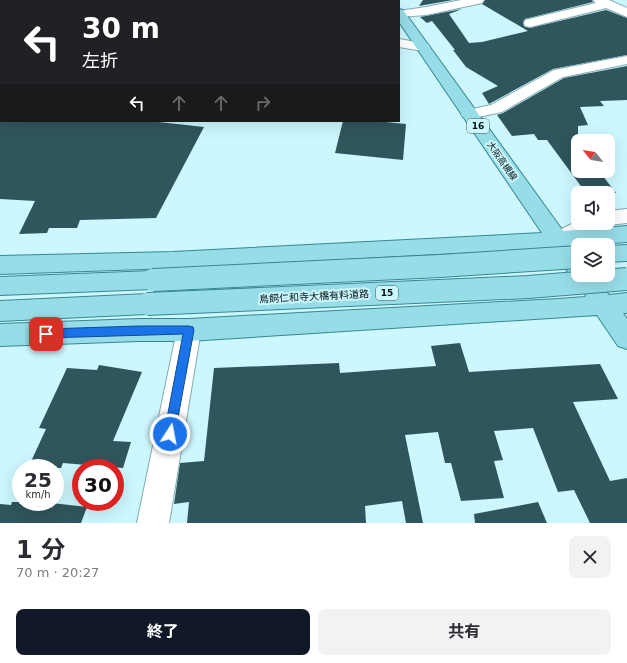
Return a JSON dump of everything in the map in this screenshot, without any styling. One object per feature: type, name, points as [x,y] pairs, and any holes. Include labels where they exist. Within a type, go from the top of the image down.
[{"type":"main road","name":"大阪高槻線","points":[[400,14],[571,259]]},
{"type":"main road","points":[[0,265],[174,260],[558,240],[627,234]]},
{"type":"main road","points":[[615,254],[627,253]]},
{"type":"main road","points":[[0,286],[447,266],[571,257]]},
{"type":"main road","name":"鳥飼仁和寺大橋有料道路","points":[[0,311],[528,286],[627,279]]},
{"type":"main road","points":[[587,282],[627,338]]},
{"type":"main road","points":[[0,335],[139,330],[189,330],[604,306],[627,303]]},
{"type":"street","points":[[400,13],[426,11],[478,0]]},
{"type":"street","points":[[530,23],[603,2],[627,13]]},
{"type":"street","points":[[400,43],[423,47]]},
{"type":"street","points":[[469,114],[496,109],[559,73],[627,60]]},
{"type":"street","points":[[615,217],[627,216]]},
{"type":"street","points":[[558,240],[578,230]]},
{"type":"street","points":[[604,306],[627,310]]},
{"type":"street","points":[[153,523],[189,330]]},
{"type":"building","points":[[423,0],[453,0],[419,6]]},
{"type":"building","points":[[485,0],[592,0],[593,2],[525,19],[523,23],[524,26],[530,28],[606,10],[627,18],[627,55],[553,69],[489,104],[482,93],[498,86],[466,67],[453,50],[455,50],[432,21],[427,23],[420,17],[462,9],[449,14],[469,43],[482,42],[528,31],[482,4]]},
{"type":"building","points":[[627,66],[627,100],[600,101],[604,106],[580,107],[588,125],[578,126],[578,134],[571,134],[571,173],[547,140],[538,140],[534,134],[512,136],[497,115],[564,78]]},
{"type":"building","points":[[0,122],[159,122],[204,127],[156,218],[80,220],[77,228],[49,228],[47,233],[19,234],[35,201],[0,199]]},
{"type":"building","points":[[343,122],[386,122],[406,124],[403,160],[335,153]]},
{"type":"building","points":[[575,178],[604,178],[611,186],[581,186]]},
{"type":"building","points":[[460,343],[469,372],[600,364],[618,399],[573,402],[610,481],[627,478],[627,523],[590,523],[574,490],[558,492],[533,428],[494,431],[503,460],[494,461],[504,498],[461,501],[451,463],[445,463],[438,432],[405,435],[423,523],[406,523],[402,501],[365,506],[366,523],[187,523],[189,502],[174,504],[180,463],[204,461],[214,368],[339,363],[340,373],[436,366],[431,346]]},
{"type":"building","points":[[99,365],[142,372],[113,441],[131,442],[124,465],[124,459],[72,459],[72,464],[64,463],[64,459],[32,459],[46,429],[39,428],[67,368],[97,370]]},
{"type":"building","points":[[12,502],[12,511],[64,511],[64,504],[72,505],[72,511],[86,511],[81,523],[0,523],[0,504],[11,505]]},
{"type":"building","points":[[538,502],[547,523],[475,523],[474,514]]},
{"type":"route","points":[[46,334],[139,330],[189,330],[170,434]]}]
